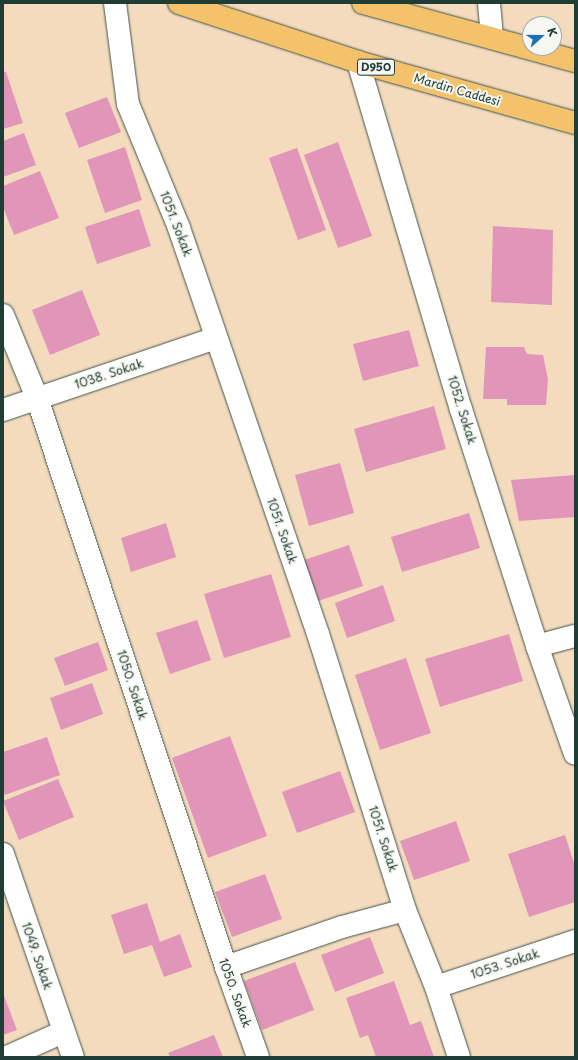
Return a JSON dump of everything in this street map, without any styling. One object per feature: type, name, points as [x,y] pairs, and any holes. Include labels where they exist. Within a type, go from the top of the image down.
[{"type":"highway","name":"Mardin Caddesi","points":[[179,3],[358,62],[575,123]]},
{"type":"highway","points":[[363,3],[575,61]]},
{"type":"street","name":"1051. Sokak","points":[[115,3],[128,104],[179,228],[318,634],[405,910],[436,987],[459,1057]]},
{"type":"street","points":[[489,3],[492,38]]},
{"type":"street","name":"1052. Sokak","points":[[358,62],[461,409],[537,646],[575,754]]},
{"type":"street","name":"1050. Sokak","points":[[3,315],[37,398],[226,967],[258,1057]]},
{"type":"street","name":"1038. Sokak","points":[[3,410],[216,338]]},
{"type":"street","points":[[537,646],[575,636]]},
{"type":"street","name":"1049. Sokak","points":[[3,854],[63,1032],[73,1057]]},
{"type":"street","points":[[226,967],[342,928],[405,910]]},
{"type":"street","name":"1053. Sokak","points":[[436,987],[575,941]]},
{"type":"street","points":[[7,1057],[63,1032]]},
{"type":"building","points":[[3,71],[6,72],[23,123],[3,129]]},
{"type":"building","points":[[107,97],[121,132],[79,148],[65,113]]},
{"type":"building","points":[[24,133],[36,165],[3,177],[3,141]]},
{"type":"building","points":[[338,142],[372,236],[338,248],[304,155]]},
{"type":"building","points":[[125,147],[142,200],[105,213],[87,160]]},
{"type":"building","points":[[297,148],[326,230],[298,240],[269,158]]},
{"type":"building","points":[[40,171],[59,218],[14,235],[3,207],[3,186]]},
{"type":"building","points":[[139,209],[151,246],[97,264],[85,227]]},
{"type":"building","points":[[493,226],[553,230],[552,305],[491,302]]},
{"type":"building","points":[[82,290],[100,335],[50,355],[32,310]]},
{"type":"building","points":[[409,330],[419,366],[363,381],[353,344]]},
{"type":"building","points":[[486,347],[524,347],[527,354],[543,355],[548,379],[546,405],[507,405],[507,399],[483,399]]},
{"type":"building","points":[[434,406],[446,449],[366,472],[354,429]]},
{"type":"building","points":[[340,463],[354,513],[309,526],[295,475]]},
{"type":"building","points":[[575,475],[575,517],[519,521],[511,480]]},
{"type":"building","points":[[469,513],[480,548],[402,572],[391,537]]},
{"type":"building","points":[[166,523],[176,557],[131,572],[121,538]]},
{"type":"building","points":[[349,545],[363,586],[318,601],[304,560]]},
{"type":"building","points":[[271,574],[291,637],[224,658],[204,594]]},
{"type":"building","points":[[383,585],[395,621],[347,638],[335,603]]},
{"type":"building","points":[[197,620],[211,660],[170,674],[156,633]]},
{"type":"building","points":[[509,634],[523,681],[440,707],[425,659]]},
{"type":"building","points":[[98,642],[108,670],[65,686],[54,658]]},
{"type":"building","points":[[406,658],[431,733],[380,750],[355,675]]},
{"type":"building","points":[[92,683],[103,714],[61,730],[50,698]]},
{"type":"building","points":[[230,736],[267,836],[208,858],[172,758]]},
{"type":"building","points":[[47,737],[60,775],[5,795],[3,790],[3,752]]},
{"type":"building","points":[[340,771],[355,812],[297,833],[282,792]]},
{"type":"building","points":[[58,779],[74,817],[19,840],[3,801]]},
{"type":"building","points":[[456,821],[470,861],[414,880],[400,841]]},
{"type":"building","points":[[565,835],[575,866],[575,902],[529,917],[508,854]]},
{"type":"building","points":[[265,874],[282,919],[232,937],[215,892]]},
{"type":"building","points":[[147,903],[160,942],[180,934],[192,967],[164,977],[152,945],[124,954],[111,915]]},
{"type":"building","points":[[370,937],[384,973],[335,992],[321,955]]},
{"type":"building","points":[[295,962],[314,1010],[262,1030],[244,981]]},
{"type":"building","points":[[394,981],[410,1025],[421,1021],[434,1057],[376,1057],[368,1035],[360,1038],[346,998]]},
{"type":"building","points":[[3,993],[17,1030],[3,1035]]},
{"type":"building","points":[[214,1035],[223,1057],[170,1057],[168,1053]]}]
